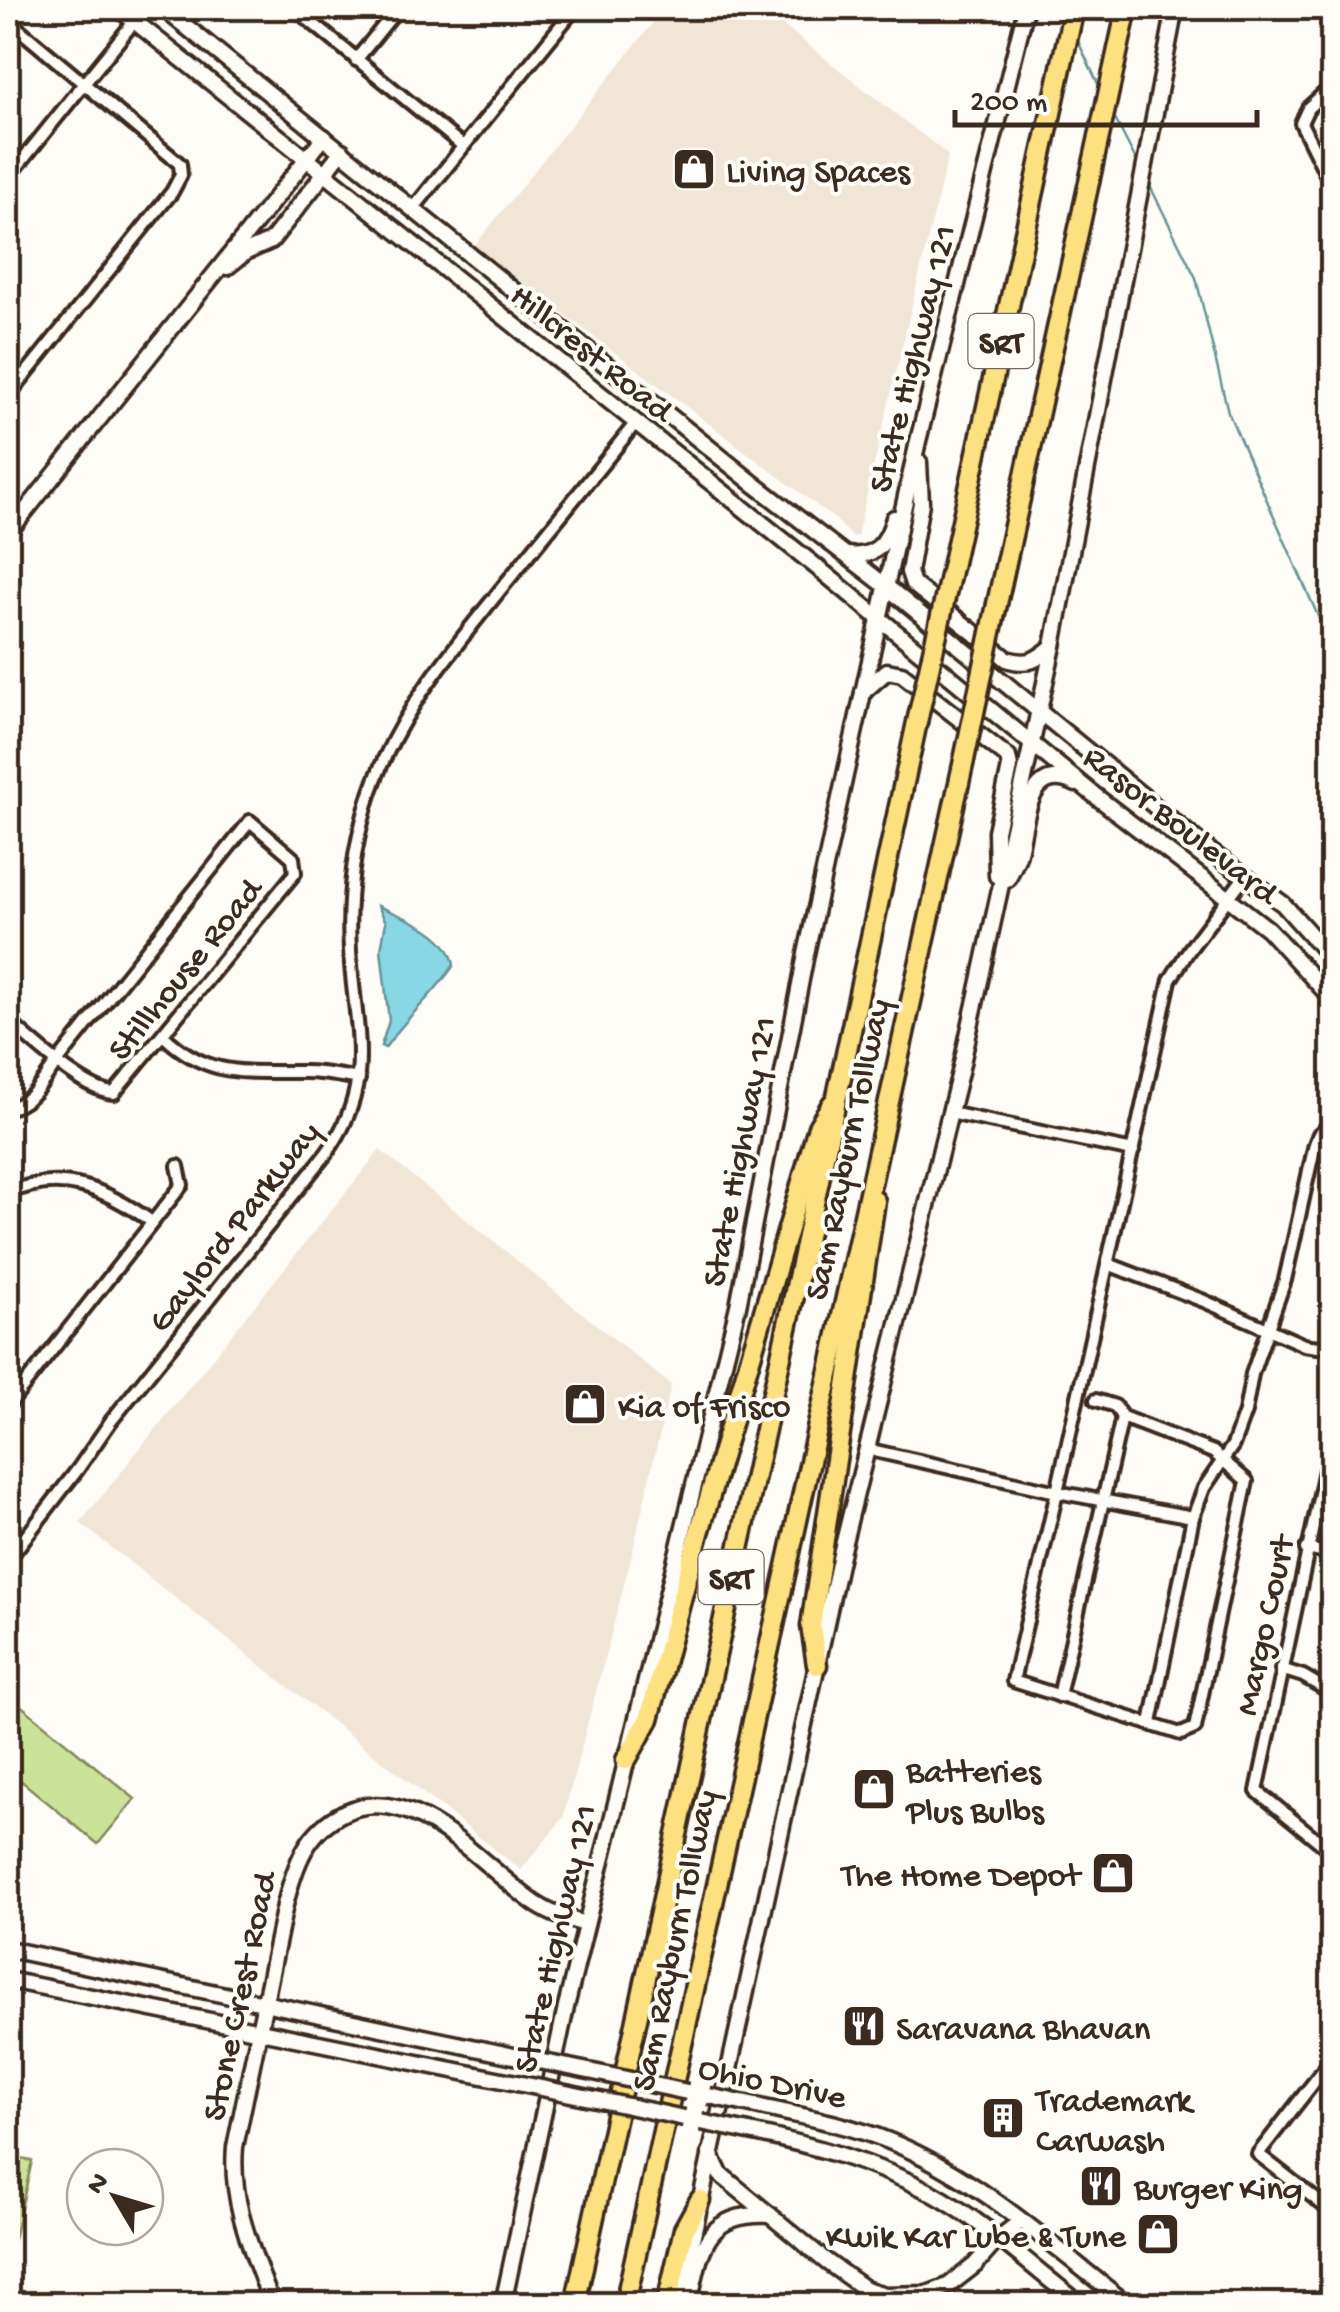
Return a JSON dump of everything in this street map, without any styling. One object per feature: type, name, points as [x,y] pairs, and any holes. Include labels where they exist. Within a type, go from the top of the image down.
[{"type":"highway","points":[[1051,115],[1062,8]]},
{"type":"highway","name":"Sam Rayburn Tollway","points":[[575,2304],[1074,8]]},
{"type":"highway","name":"Sam Rayburn Tollway","points":[[625,2304],[1127,8]]},
{"type":"highway","points":[[1103,121],[1124,70],[1140,8]]},
{"type":"highway","points":[[626,1760],[648,1719],[818,1127],[840,1091]]},
{"type":"highway","points":[[816,1665],[811,1626],[874,1229],[879,1142]]},
{"type":"highway","points":[[667,2304],[684,2229],[700,2200]]},
{"type":"main road","name":"Hillcrest Road","points":[[118,8],[1031,742]]},
{"type":"main road","name":"Hillcrest Road","points":[[163,8],[888,588],[1038,713]]},
{"type":"main road","name":"State Highway 121","points":[[503,2304],[586,1924],[738,1306],[806,954],[918,442],[1026,8]]},
{"type":"main road","points":[[678,2304],[816,1665],[950,1113],[1053,646],[1175,8]]},
{"type":"main road","points":[[8,533],[324,137]]},
{"type":"main road","points":[[206,282],[246,252],[271,241],[342,152]]},
{"type":"main road","points":[[635,424],[652,402]]},
{"type":"main road","points":[[847,555],[874,553],[890,533],[902,482],[918,442]]},
{"type":"main road","points":[[918,442],[921,503],[911,555],[913,584],[1006,660],[1021,664],[1036,661],[1053,646]]},
{"type":"main road","points":[[862,692],[887,670],[902,674],[1008,757],[1010,767],[996,831],[997,902]]},
{"type":"main road","name":"Rasor Boulevard","points":[[1038,713],[1283,904],[1332,959]]},
{"type":"main road","name":"Rasor Boulevard","points":[[1031,742],[1268,929],[1332,1000]]},
{"type":"main road","points":[[997,902],[1018,857],[1030,800],[1036,790],[1063,778],[1090,791]]},
{"type":"main road","name":"Stone Crest Road","points":[[272,2304],[241,2218],[232,2176],[235,2146],[296,1866],[309,1840],[332,1819],[355,1808],[384,1805],[414,1812],[536,1904],[558,1917],[586,1924]]},
{"type":"main road","name":"Ohio Drive","points":[[8,1949],[836,2123],[888,2141],[936,2164],[1016,2218],[1127,2304]]},
{"type":"main road","name":"Ohio Drive","points":[[8,1980],[829,2151],[879,2168],[945,2201],[1080,2304]]},
{"type":"main road","points":[[710,2152],[720,2174],[848,2279],[884,2295],[926,2294],[948,2286],[976,2266],[1016,2218]]},
{"type":"main road","points":[[689,2304],[701,2251],[709,2236],[734,2217],[770,2215]]},
{"type":"street","points":[[8,178],[146,8]]},
{"type":"street","points":[[294,8],[463,146]]},
{"type":"street","points":[[356,60],[398,8]]},
{"type":"street","points":[[413,209],[575,8]]},
{"type":"street","points":[[8,20],[149,135],[180,164],[181,170],[172,192],[8,396]]},
{"type":"street","points":[[1332,86],[1302,116],[1304,130],[1332,186]]},
{"type":"street","name":"Gaylord Parkway","points":[[8,1560],[111,1421],[333,1145],[348,1116],[359,1079],[361,1038],[351,964],[350,901],[360,828],[379,769],[426,683],[635,424]]},
{"type":"street","name":"Stillhouse Road","points":[[250,821],[289,853],[295,873],[164,1036],[120,1090],[110,1093],[58,1061],[250,821]]},
{"type":"street","points":[[1096,1400],[1115,1406],[1122,1417],[1213,1452],[1247,1481],[1196,1728],[1190,1732],[1181,1734],[1013,1681],[1170,980],[1245,876]]},
{"type":"street","points":[[8,1021],[58,1061],[24,1102],[8,1108]]},
{"type":"street","points":[[164,1036],[200,1062],[232,1072],[315,1072],[359,1079]]},
{"type":"street","points":[[950,1113],[1132,1151]]},
{"type":"street","points":[[1151,1723],[1193,1517],[1204,1488],[1223,1462],[1245,1412],[1252,1374],[1285,1280],[1314,1144],[1318,1134],[1332,1123]]},
{"type":"street","points":[[8,1406],[182,1184],[178,1166]]},
{"type":"street","points":[[8,1193],[44,1182],[80,1184],[116,1198],[152,1222]]},
{"type":"street","points":[[1108,1264],[1304,1345],[1318,1347],[1332,1342]]},
{"type":"street","points":[[1059,1696],[1122,1417]]},
{"type":"street","points":[[866,1449],[1057,1492],[1193,1517]]},
{"type":"street","name":"Margo Court","points":[[1325,1470],[1256,1791],[1332,1852]]},
{"type":"street","points":[[1306,1549],[1332,1554]]},
{"type":"street","points":[[1281,1669],[1303,1676],[1332,1693]]},
{"type":"street","points":[[1332,2059],[1258,2154],[1332,2212]]},
{"type":"shaded area","points":[[665,8],[761,8],[948,155],[857,536],[852,537],[836,520],[474,246]]},
{"type":"shaded area","points":[[380,1150],[671,1385],[632,1554],[563,1818],[521,1870],[80,1523]]},
{"type":"green space","points":[[8,1695],[135,1799],[98,1844],[8,1770]]},
{"type":"green space","points":[[8,2157],[32,2161],[8,2265]]},
{"type":"water","points":[[378,906],[435,935],[450,953],[454,965],[385,1048],[381,1046],[389,1021],[381,949],[386,922]]},
{"type":"waterway","points":[[1076,37],[1100,88]]},
{"type":"waterway","points":[[1112,113],[1138,164]]},
{"type":"waterway","points":[[1149,184],[1196,278],[1228,412],[1332,648]]},
{"type":"place","name":"Living Spaces","points":[[694,169]]},
{"type":"place","name":"Kia of Frisco","points":[[585,1404]]},
{"type":"place","name":"Batteries Plus Bulbs","points":[[874,1789]]},
{"type":"place","name":"The Home Depot","points":[[1113,1873]]},
{"type":"place","name":"Saravana Bhavan","points":[[864,2026]]},
{"type":"place","name":"Trademark Carwash","points":[[1003,2118]]},
{"type":"place","name":"Burger King","points":[[1101,2186]]},
{"type":"place","name":"Kwik Kar Lube & Tune","points":[[1158,2234]]}]
